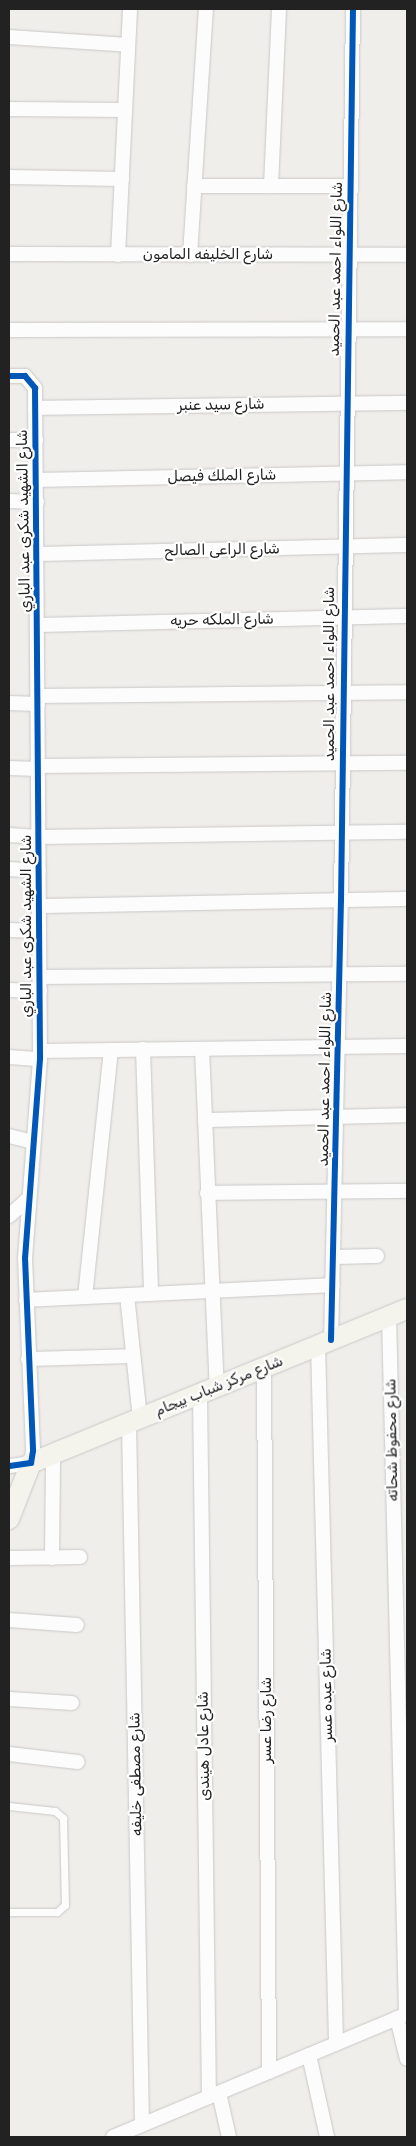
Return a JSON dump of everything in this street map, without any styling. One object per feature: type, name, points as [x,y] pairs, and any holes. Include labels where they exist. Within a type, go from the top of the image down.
[{"type":"main road","name":"شارع مركز شباب بيجام","points":[[31,1463],[398,1312]]},
{"type":"main road","name":"شارع الشهيد شكرى عبد الباري","points":[[9,1519],[31,1463]]},
{"type":"street","points":[[118,254],[130,9]]},
{"type":"street","points":[[190,255],[206,9]]},
{"type":"street","points":[[271,186],[279,9]]},
{"type":"street","name":"شارع اللواء احمد عبد الحميد","points":[[324,1343],[333,1285],[342,901],[343,547],[352,9]]},
{"type":"street","points":[[9,38],[128,45]]},
{"type":"street","points":[[9,109],[125,110]]},
{"type":"street","points":[[9,177],[122,179]]},
{"type":"street","points":[[194,186],[350,186]]},
{"type":"street","name":"شارع الخليفه المامون","points":[[9,254],[407,256]]},
{"type":"street","points":[[9,330],[407,329]]},
{"type":"street","name":"شارع الشهيد شكرى عبد الباري","points":[[9,376],[24,376],[35,388],[40,1055],[27,1200],[26,1300],[34,1438],[31,1463]]},
{"type":"street","name":"شارع سيد عنبر","points":[[35,408],[407,402]]},
{"type":"street","points":[[9,440],[36,440]]},
{"type":"street","name":"شارع الملك فيصل","points":[[36,480],[407,472]]},
{"type":"street","points":[[9,501],[36,502]]},
{"type":"street","name":"شارع الراعى الصالح","points":[[37,554],[407,545]]},
{"type":"street","name":"شارع الملكه حريه","points":[[38,625],[407,616]]},
{"type":"street","points":[[9,703],[38,700],[407,692]]},
{"type":"street","points":[[9,768],[407,763]]},
{"type":"street","points":[[9,835],[39,838],[407,832]]},
{"type":"street","points":[[9,869],[39,871]]},
{"type":"street","points":[[39,906],[407,900]]},
{"type":"street","points":[[9,930],[39,931]]},
{"type":"street","points":[[40,977],[407,974]]},
{"type":"street","points":[[9,990],[40,991]]},
{"type":"street","points":[[9,1057],[143,1049],[407,1046]]},
{"type":"street","points":[[143,1049],[151,1294]]},
{"type":"street","name":"شارع عادل هيندى","points":[[202,1049],[211,1291],[208,1390],[214,2095],[229,2137]]},
{"type":"street","points":[[85,1297],[111,1050]]},
{"type":"street","points":[[205,1120],[407,1115]]},
{"type":"street","points":[[9,1136],[33,1142]]},
{"type":"street","points":[[207,1193],[407,1191]]},
{"type":"street","points":[[9,1216],[27,1200]]},
{"type":"street","points":[[333,1257],[377,1256]]},
{"type":"street","points":[[26,1300],[333,1285]]},
{"type":"street","name":"شارع مصطفى خليفه","points":[[127,1295],[133,1356],[134,1421],[135,2131]]},
{"type":"street","name":"شارع محفوظ شحاته","points":[[398,1312],[403,2015],[407,2059]]},
{"type":"street","name":"شارع عبده عسر","points":[[324,1343],[336,2044]]},
{"type":"street","points":[[28,1359],[133,1356]]},
{"type":"street","name":"شارع رضا عسر","points":[[264,1368],[269,2072]]},
{"type":"street","points":[[52,1558],[53,1454]]},
{"type":"street","points":[[9,1466],[31,1463]]},
{"type":"street","points":[[9,1558],[80,1557]]},
{"type":"street","points":[[9,1620],[77,1625]]},
{"type":"street","points":[[9,1699],[72,1703]]},
{"type":"street","points":[[9,1754],[78,1762]]},
{"type":"street","points":[[113,2137],[135,2131],[214,2095],[403,2015]]},
{"type":"street","points":[[308,2055],[327,2137]]},
{"type":"lane","points":[[9,1806],[55,1811],[63,1818],[65,1905],[57,1912],[9,1912]]},
{"type":"cycle path","points":[[331,1340],[341,901],[353,9]]},
{"type":"cycle path","points":[[9,376],[25,376],[35,388],[40,1059],[25,1258],[33,1451],[31,1463],[9,1466]]}]
